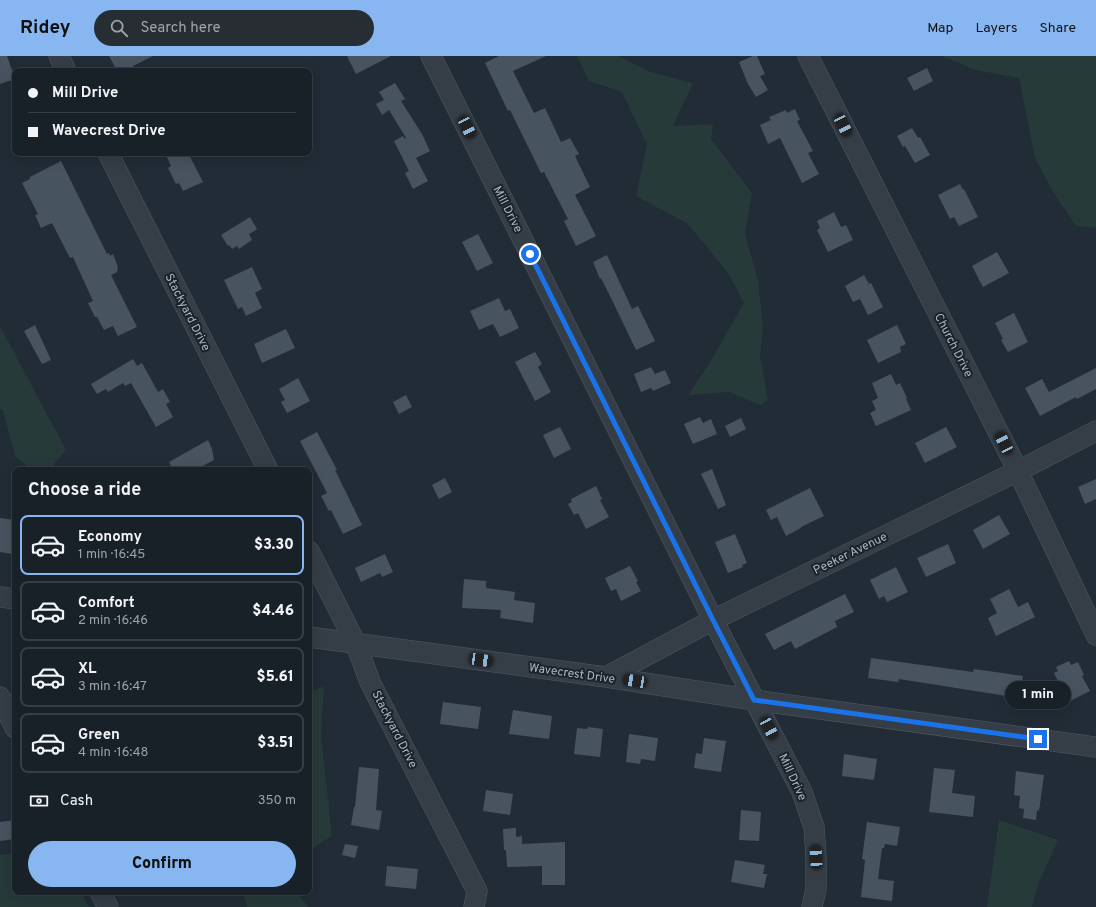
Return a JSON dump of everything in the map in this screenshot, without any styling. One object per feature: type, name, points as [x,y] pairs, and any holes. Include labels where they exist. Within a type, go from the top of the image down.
[{"type":"street","points":[[58,56],[64,68]]},
{"type":"street","name":"Mill Drive","points":[[431,56],[713,620],[802,792],[814,827],[816,889],[812,907]]},
{"type":"street","name":"Church Drive","points":[[808,56],[1018,471],[1096,635]]},
{"type":"street","name":"Stackyard Drive","points":[[110,156],[266,467]]},
{"type":"street","name":"Peeker Avenue","points":[[606,677],[713,620],[1018,471],[1096,431]]},
{"type":"street","name":"Stackyard Drive","points":[[312,557],[356,644],[370,682],[477,891],[474,907]]},
{"type":"street","points":[[0,596],[12,598]]},
{"type":"street","name":"Wavecrest Drive","points":[[312,637],[606,677],[754,700],[1096,747]]},
{"type":"street","points":[[0,697],[12,722]]},
{"type":"street","points":[[102,895],[108,907]]},
{"type":"green space","points":[[577,56],[618,56],[650,72],[693,83],[673,126],[713,124],[711,139],[752,193],[745,234],[758,280],[763,326],[760,356],[768,400],[760,405],[729,392],[688,395],[709,364],[744,303],[728,273],[688,224],[636,196],[647,145],[622,92],[589,81]]},
{"type":"green space","points":[[942,56],[1096,56],[1096,228],[1076,226],[1052,190],[1035,158],[1019,78],[975,70]]},
{"type":"green space","points":[[0,326],[66,450],[52,467],[28,467],[15,456],[3,410],[0,409]]},
{"type":"green space","points":[[324,686],[321,735],[332,836],[312,848],[312,692]]},
{"type":"green space","points":[[999,820],[1058,840],[1038,884],[1032,907],[987,907]]},
{"type":"green space","points":[[12,853],[12,895],[82,895],[89,907],[0,907],[0,855]]},
{"type":"green space","points":[[244,895],[299,895],[309,907],[247,907]]},
{"type":"building","points":[[0,56],[7,56],[12,70],[12,80],[0,84]]},
{"type":"building","points":[[109,56],[153,56],[133,66],[134,68],[115,68]]},
{"type":"building","points":[[347,56],[391,56],[356,74]]},
{"type":"building","points":[[499,56],[546,56],[513,71],[534,113],[545,108],[561,142],[570,138],[579,154],[575,156],[590,187],[575,195],[596,236],[576,246],[564,221],[568,219],[544,172],[541,173],[510,110],[508,111],[485,63]]},
{"type":"building","points":[[753,56],[757,56],[765,74],[760,76],[768,90],[756,97],[748,84],[739,62]]},
{"type":"building","points":[[927,68],[933,81],[914,91],[907,78]]},
{"type":"building","points":[[395,83],[405,99],[401,101],[422,134],[430,151],[416,158],[428,181],[413,189],[405,173],[409,171],[394,141],[403,136],[405,139],[406,138],[389,110],[382,115],[376,104],[384,100],[379,92]]},
{"type":"building","points":[[795,109],[800,120],[797,121],[813,151],[808,153],[819,174],[802,183],[780,138],[768,144],[760,125],[771,120],[769,117],[786,110],[787,113]]},
{"type":"building","points":[[912,128],[918,138],[920,137],[930,155],[915,163],[897,136]]},
{"type":"building","points":[[166,156],[190,156],[203,182],[183,191],[179,183],[176,184],[168,168],[171,166]]},
{"type":"building","points":[[61,161],[107,254],[109,253],[110,256],[113,254],[118,267],[117,272],[111,275],[137,327],[118,336],[113,326],[104,330],[97,317],[95,317],[88,303],[93,301],[73,257],[70,258],[52,223],[41,228],[35,215],[38,214],[22,183],[30,179],[30,177]]},
{"type":"building","points":[[960,184],[978,217],[959,226],[954,217],[950,219],[938,195]]},
{"type":"building","points":[[834,212],[841,227],[846,225],[853,240],[828,252],[817,230],[820,228],[817,221]]},
{"type":"building","points":[[250,217],[257,229],[249,234],[252,240],[239,249],[237,246],[232,249],[229,245],[228,246],[221,235]]},
{"type":"building","points":[[478,234],[493,263],[477,271],[462,242]]},
{"type":"building","points":[[997,252],[1009,273],[983,287],[972,266]]},
{"type":"building","points":[[607,255],[632,309],[638,306],[655,341],[636,350],[593,262]]},
{"type":"building","points":[[252,267],[262,289],[255,293],[262,308],[246,316],[242,307],[238,309],[224,280]]},
{"type":"building","points":[[864,275],[869,284],[871,283],[883,307],[868,315],[860,299],[853,302],[845,286]]},
{"type":"building","points":[[499,298],[505,311],[510,309],[519,328],[500,337],[493,324],[479,330],[470,311]]},
{"type":"building","points":[[1014,313],[1028,342],[1008,352],[1001,340],[1003,339],[995,323]]},
{"type":"building","points":[[35,325],[51,360],[42,364],[24,331]]},
{"type":"building","points":[[897,325],[906,344],[900,347],[901,352],[878,363],[867,340]]},
{"type":"building","points":[[286,329],[295,348],[262,363],[254,344]]},
{"type":"building","points":[[535,352],[542,364],[538,367],[551,392],[535,401],[515,362]]},
{"type":"building","points":[[133,359],[137,366],[142,363],[158,392],[163,389],[170,402],[166,404],[173,417],[156,427],[131,383],[125,386],[123,383],[108,392],[106,389],[97,394],[91,384]]},
{"type":"building","points":[[651,367],[655,374],[665,370],[671,383],[653,391],[651,388],[641,392],[634,374]]},
{"type":"building","points":[[1096,368],[1096,389],[1077,399],[1076,397],[1040,416],[1025,388],[1042,379],[1049,392]]},
{"type":"building","points":[[891,374],[896,385],[900,383],[911,410],[876,426],[870,413],[876,410],[872,401],[878,398],[872,383]]},
{"type":"building","points":[[298,378],[310,401],[287,413],[281,402],[285,400],[279,389]]},
{"type":"building","points":[[406,395],[412,407],[399,414],[393,402]]},
{"type":"building","points":[[700,417],[703,423],[711,419],[717,434],[693,444],[684,424]]},
{"type":"building","points":[[741,418],[746,429],[730,437],[725,426]]},
{"type":"building","points":[[560,427],[571,449],[554,458],[543,435]]},
{"type":"building","points":[[946,427],[957,447],[925,463],[915,443]]},
{"type":"building","points":[[317,432],[337,470],[335,470],[362,525],[343,534],[331,510],[329,511],[321,496],[327,493],[300,441]]},
{"type":"building","points":[[208,440],[212,449],[214,460],[201,467],[172,467],[169,462]]},
{"type":"building","points":[[712,469],[726,505],[718,509],[701,474]]},
{"type":"building","points":[[445,478],[452,492],[439,499],[432,485]]},
{"type":"building","points":[[1096,479],[1096,499],[1085,504],[1078,487]]},
{"type":"building","points":[[596,486],[602,499],[600,500],[609,517],[586,529],[578,513],[574,515],[568,504],[572,502],[571,499]]},
{"type":"building","points":[[810,488],[824,516],[786,536],[777,517],[771,520],[766,510]]},
{"type":"building","points":[[999,515],[1010,534],[983,549],[973,530]]},
{"type":"building","points":[[0,518],[12,520],[12,554],[0,552]]},
{"type":"building","points":[[735,534],[747,563],[742,565],[743,567],[728,573],[715,542]]},
{"type":"building","points":[[948,544],[956,563],[926,577],[917,558]]},
{"type":"building","points":[[385,554],[393,572],[382,577],[380,573],[361,582],[355,568]]},
{"type":"building","points":[[630,566],[638,581],[636,582],[641,591],[621,601],[616,589],[611,591],[605,578]]},
{"type":"building","points":[[896,567],[908,592],[887,602],[884,596],[879,599],[870,580]]},
{"type":"building","points":[[464,579],[486,581],[486,588],[515,592],[514,600],[535,603],[533,623],[500,618],[501,610],[462,608]]},
{"type":"building","points":[[1009,589],[1018,607],[1028,602],[1035,617],[996,636],[988,618],[997,613],[990,599]]},
{"type":"building","points":[[845,594],[854,612],[835,621],[837,627],[795,649],[791,641],[774,650],[765,634]]},
{"type":"building","points":[[871,658],[973,672],[974,669],[1023,676],[1019,698],[899,679],[898,682],[868,678]]},
{"type":"building","points":[[1069,661],[1071,665],[1078,662],[1084,675],[1082,676],[1090,691],[1068,702],[1054,673],[1058,671],[1056,667]]},
{"type":"building","points":[[443,702],[481,707],[478,729],[440,724]]},
{"type":"building","points":[[513,710],[552,716],[549,739],[509,734]]},
{"type":"building","points":[[588,727],[603,729],[600,757],[574,754],[577,728],[587,729]]},
{"type":"building","points":[[629,734],[658,738],[655,761],[641,759],[640,764],[626,762]]},
{"type":"building","points":[[704,738],[726,741],[721,772],[694,768],[696,753],[702,754]]},
{"type":"building","points":[[844,754],[877,759],[874,780],[842,776]]},
{"type":"building","points":[[359,767],[379,769],[376,810],[382,811],[379,830],[351,825],[355,807]]},
{"type":"building","points":[[934,768],[955,770],[952,793],[975,796],[973,817],[929,812]]},
{"type":"building","points":[[1016,771],[1044,775],[1039,811],[1037,810],[1036,820],[1023,818],[1024,809],[1019,808],[1020,796],[1014,795]]},
{"type":"building","points":[[486,790],[513,794],[510,815],[483,811]]},
{"type":"building","points":[[741,810],[761,812],[759,841],[739,840]]},
{"type":"building","points":[[12,820],[12,839],[0,841],[0,822]]},
{"type":"building","points":[[867,822],[900,827],[897,846],[885,844],[884,848],[882,848],[878,879],[894,881],[892,901],[861,897],[865,860],[862,859]]},
{"type":"building","points":[[516,828],[516,837],[522,836],[522,844],[565,842],[565,885],[542,885],[542,866],[507,867],[506,850],[504,850],[503,829]]},
{"type":"building","points":[[345,844],[358,846],[355,858],[342,855]]},
{"type":"building","points":[[735,860],[765,865],[763,874],[767,874],[764,888],[731,882]]},
{"type":"building","points":[[387,866],[418,869],[416,889],[385,886]]},
{"type":"route","points":[[530,254],[754,700],[1038,739]]}]
